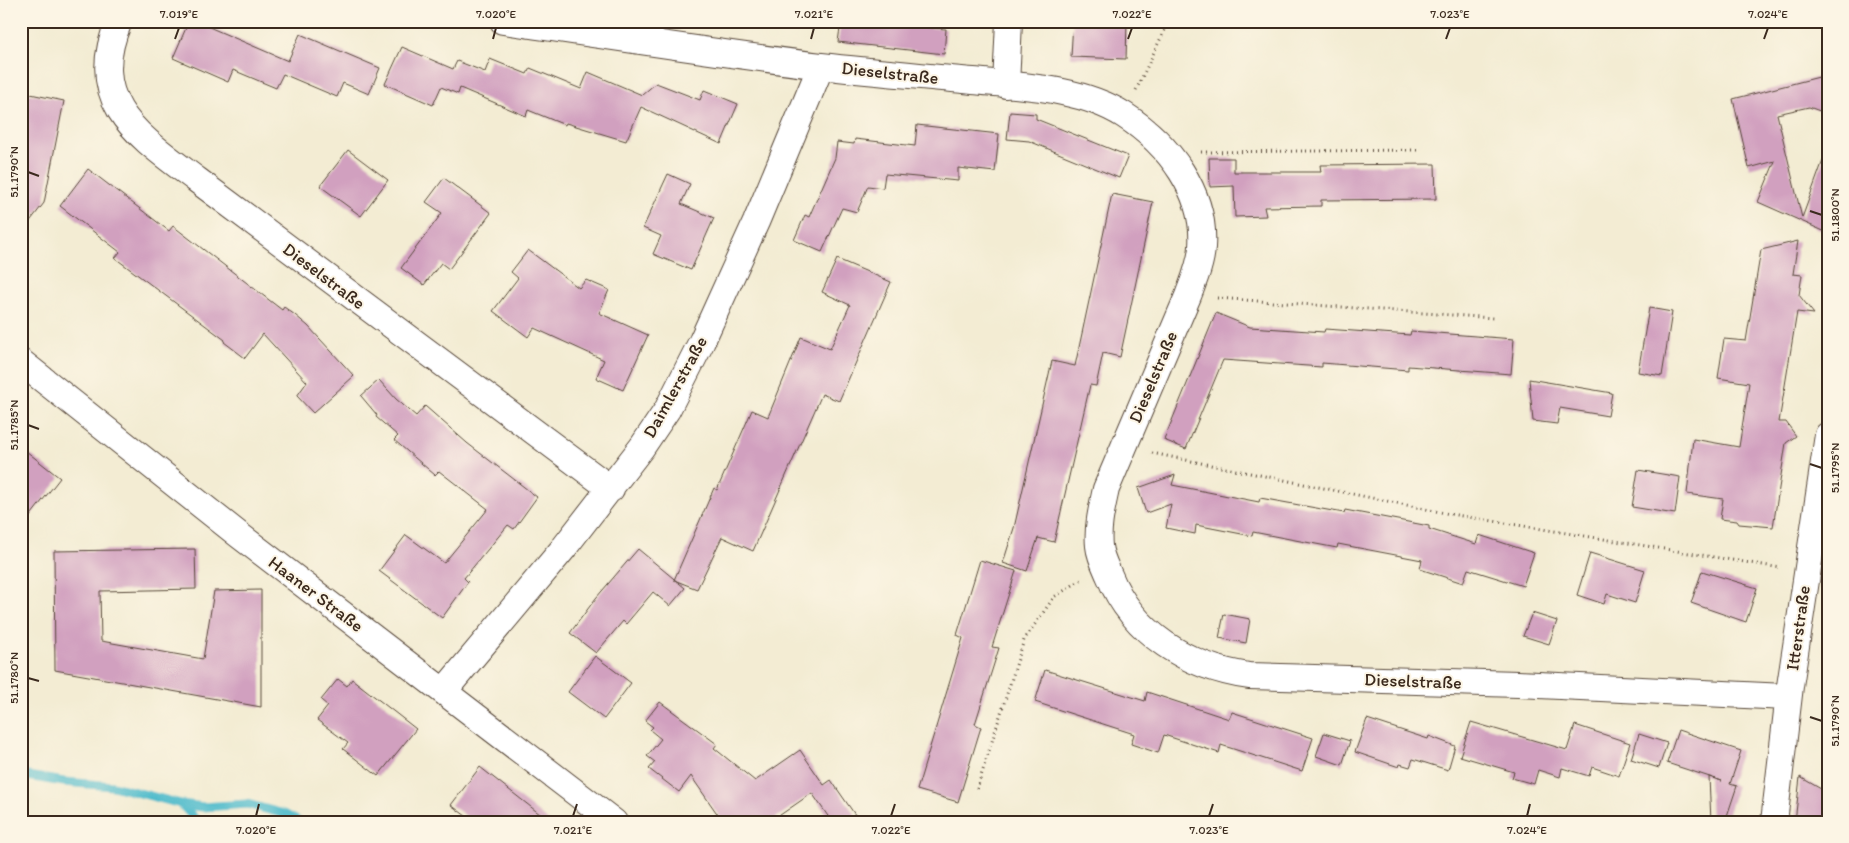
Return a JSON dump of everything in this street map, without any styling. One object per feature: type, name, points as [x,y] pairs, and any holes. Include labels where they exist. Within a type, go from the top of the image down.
[{"type":"street","name":"Dieselstraße","points":[[119,21],[109,49],[107,69],[110,90],[120,112],[131,127],[204,186],[611,489]]},
{"type":"street","name":"Dieselstraße","points":[[503,21],[821,66],[1006,84],[1059,93],[1092,101],[1124,115],[1154,138],[1178,167],[1196,196],[1202,220],[1202,248],[1198,270],[1113,470],[1099,522],[1100,552],[1114,588],[1148,632],[1167,647],[1194,662],[1221,671],[1249,676],[1518,684],[1788,697]]},
{"type":"street","points":[[1006,84],[1009,21]]},
{"type":"street","name":"Daimlerstraße","points":[[444,691],[611,489],[667,410],[698,349],[756,222],[821,66]]},
{"type":"street","name":"Haaner Straße","points":[[21,362],[239,535],[614,822]]},
{"type":"street","name":"Itterstraße","points":[[1774,822],[1788,697],[1828,435]]},
{"type":"path","points":[[1124,115],[1169,21]]},
{"type":"path","points":[[1202,152],[1418,150]]},
{"type":"path","points":[[1246,300],[1493,318]]},
{"type":"path","points":[[1159,454],[1450,514],[1806,572]]},
{"type":"path","points":[[977,789],[1024,640],[1054,597],[1084,578]]},
{"type":"building","points":[[189,21],[195,21],[288,61],[300,34],[380,68],[369,94],[343,83],[337,97],[283,74],[276,88],[233,70],[228,82],[173,58]]},
{"type":"building","points":[[841,21],[946,29],[944,54],[838,42]]},
{"type":"building","points":[[1073,21],[1127,21],[1126,59],[1071,57]]},
{"type":"building","points":[[402,47],[453,69],[457,61],[485,72],[490,59],[527,74],[530,68],[581,89],[588,72],[642,95],[656,83],[700,100],[704,90],[738,104],[721,144],[641,107],[626,141],[566,123],[565,125],[528,110],[526,116],[460,88],[458,94],[441,87],[433,105],[385,84]]},
{"type":"building","points":[[1819,77],[1828,114],[1809,107],[1777,114],[1802,218],[1825,155],[1828,155],[1828,233],[1758,202],[1775,161],[1749,168],[1733,99]]},
{"type":"building","points":[[21,92],[64,101],[44,203],[21,233]]},
{"type":"building","points":[[1010,112],[1036,114],[1036,119],[1128,156],[1119,178],[1029,141],[1007,139]]},
{"type":"building","points":[[917,125],[999,134],[995,172],[958,168],[958,181],[885,174],[883,188],[868,186],[857,212],[842,208],[822,252],[794,240],[805,215],[809,217],[835,158],[837,142],[854,144],[855,139],[915,146]]},
{"type":"building","points":[[348,150],[388,180],[361,216],[320,186]]},
{"type":"building","points":[[1209,158],[1234,158],[1234,172],[1321,172],[1320,165],[1435,164],[1436,199],[1321,200],[1321,206],[1264,207],[1266,216],[1235,217],[1234,186],[1210,187]]},
{"type":"building","points":[[88,169],[169,231],[173,226],[282,310],[284,307],[295,315],[308,326],[354,376],[313,413],[297,396],[307,382],[263,334],[245,358],[224,342],[225,340],[115,258],[120,252],[60,206]]},
{"type":"building","points":[[668,174],[690,184],[681,204],[714,218],[691,270],[653,254],[661,236],[643,228]]},
{"type":"building","points":[[444,178],[491,213],[449,269],[441,263],[424,285],[401,268],[442,213],[426,202]]},
{"type":"building","points":[[1112,194],[1153,202],[1120,357],[1103,353],[1096,386],[1090,385],[1054,542],[1038,538],[1027,571],[1003,563],[1014,528],[1052,361],[1075,366]]},
{"type":"building","points":[[1798,241],[1793,274],[1802,275],[1799,295],[1814,314],[1797,312],[1779,422],[1786,422],[1796,436],[1786,443],[1773,527],[1739,524],[1737,521],[1720,519],[1723,499],[1687,494],[1693,439],[1739,447],[1749,383],[1718,378],[1724,339],[1746,341],[1761,250]]},
{"type":"building","points":[[528,250],[579,288],[586,280],[609,290],[599,313],[648,335],[623,390],[596,378],[604,360],[534,328],[528,337],[493,311],[518,278],[511,272]]},
{"type":"building","points":[[837,259],[891,282],[839,401],[822,394],[753,551],[722,537],[697,589],[674,580],[714,488],[717,490],[752,410],[768,417],[801,337],[830,349],[850,305],[822,292]]},
{"type":"building","points":[[1649,308],[1672,312],[1662,376],[1638,372]]},
{"type":"building","points":[[1216,313],[1250,327],[1324,332],[1325,329],[1410,335],[1411,331],[1514,339],[1511,374],[1408,366],[1408,370],[1322,363],[1322,367],[1223,360],[1186,449],[1164,440]]},
{"type":"building","points":[[1529,379],[1612,393],[1608,416],[1560,408],[1557,424],[1533,421]]},
{"type":"building","points":[[379,380],[396,399],[416,416],[425,406],[467,443],[537,497],[514,529],[508,525],[464,578],[468,582],[442,618],[379,571],[406,535],[444,563],[488,509],[439,471],[435,475],[394,440],[398,436],[376,417],[377,415],[361,396]]},
{"type":"building","points":[[21,447],[60,478],[21,528]]},
{"type":"building","points":[[1638,470],[1680,477],[1675,514],[1632,507]]},
{"type":"building","points":[[1175,475],[1172,485],[1259,502],[1260,498],[1344,513],[1345,510],[1429,526],[1429,529],[1476,544],[1479,535],[1534,553],[1523,586],[1468,569],[1463,583],[1420,569],[1422,560],[1338,544],[1337,548],[1253,532],[1252,536],[1196,525],[1195,534],[1166,528],[1171,504],[1146,513],[1138,488]]},
{"type":"building","points":[[195,549],[196,589],[100,591],[101,641],[203,659],[214,591],[261,590],[261,707],[55,670],[54,551]]},
{"type":"building","points":[[638,549],[685,588],[670,606],[653,592],[626,624],[623,621],[596,653],[570,633],[596,598]]},
{"type":"building","points":[[1590,553],[1645,570],[1635,603],[1607,594],[1604,604],[1577,595]]},
{"type":"building","points":[[980,560],[1016,571],[992,647],[999,648],[975,724],[981,727],[958,802],[917,790],[963,638],[957,635]]},
{"type":"building","points":[[1702,571],[1757,588],[1746,622],[1691,603]]},
{"type":"building","points":[[1532,613],[1557,621],[1549,644],[1523,636]]},
{"type":"building","points":[[1224,614],[1250,619],[1246,643],[1219,638]]},
{"type":"building","points":[[595,656],[631,683],[604,719],[568,692]]},
{"type":"building","points":[[1045,670],[1145,701],[1147,692],[1229,719],[1232,712],[1313,738],[1302,771],[1221,745],[1219,753],[1164,735],[1158,753],[1131,744],[1134,734],[1035,702]]},
{"type":"building","points":[[338,679],[347,686],[352,679],[416,729],[378,776],[343,749],[348,743],[317,720],[328,706],[321,700]]},
{"type":"building","points":[[660,702],[717,744],[714,748],[755,781],[800,750],[824,785],[831,780],[860,822],[832,822],[812,793],[770,822],[723,822],[691,776],[679,792],[649,769],[655,762],[647,756],[661,739],[650,730],[653,727],[645,721]]},
{"type":"building","points":[[1367,719],[1428,739],[1429,736],[1455,746],[1448,770],[1413,759],[1410,767],[1400,764],[1399,767],[1355,752]]},
{"type":"building","points":[[1471,722],[1567,750],[1575,725],[1630,743],[1619,776],[1592,767],[1589,776],[1562,768],[1560,777],[1538,770],[1534,784],[1512,778],[1514,772],[1460,756]]},
{"type":"building","points":[[1678,730],[1741,751],[1730,784],[1737,786],[1725,822],[1711,822],[1709,777],[1722,781],[1667,763]]},
{"type":"building","points":[[1324,733],[1350,741],[1342,765],[1316,756]]},
{"type":"building","points":[[1639,734],[1667,743],[1659,768],[1631,759]]},
{"type":"building","points":[[480,767],[550,822],[474,822],[451,805]]},
{"type":"building","points":[[1800,777],[1828,793],[1828,822],[1795,822]]},
{"type":"waterway","points":[[21,775],[64,782],[113,786],[181,804],[198,822]]},
{"type":"waterway","points":[[181,804],[203,807],[247,804],[284,814],[299,822]]}]
